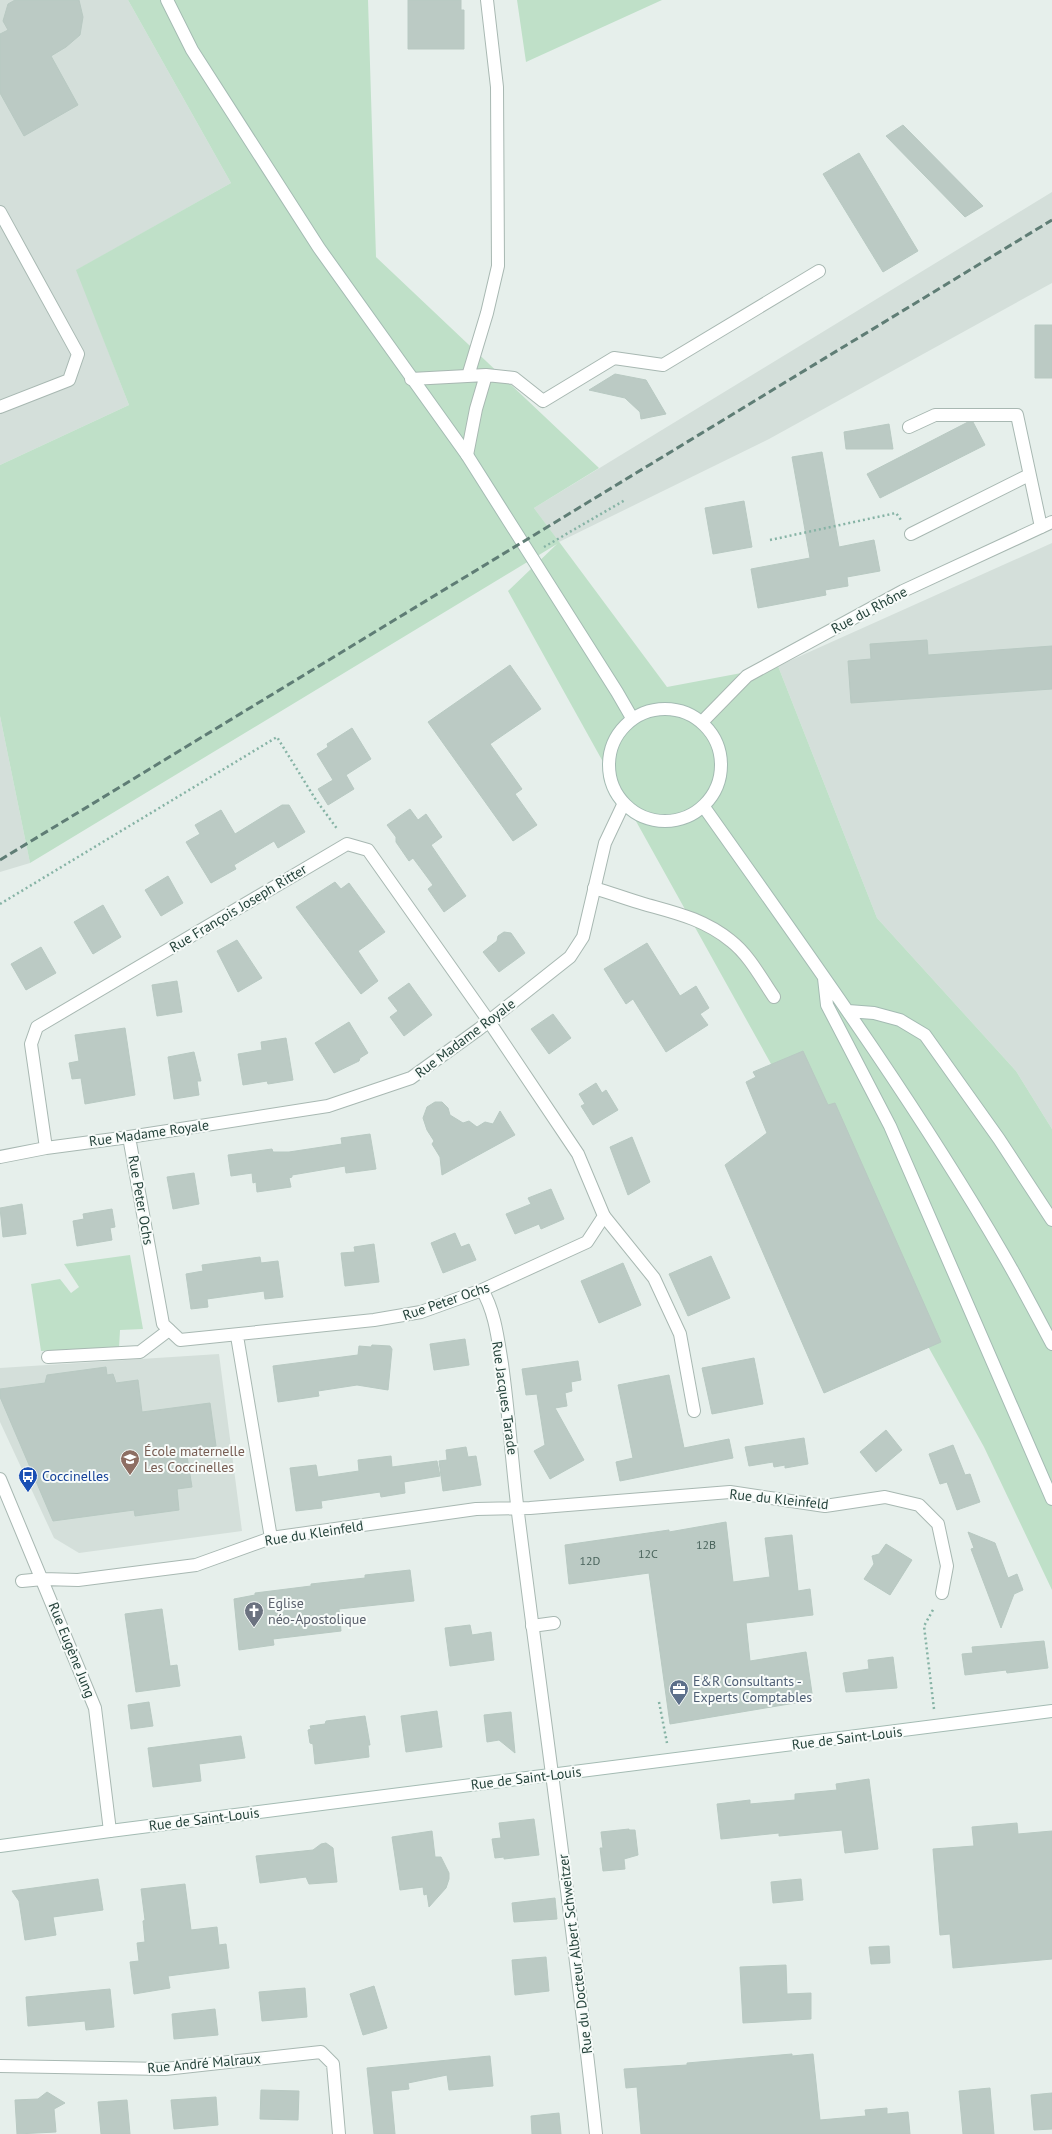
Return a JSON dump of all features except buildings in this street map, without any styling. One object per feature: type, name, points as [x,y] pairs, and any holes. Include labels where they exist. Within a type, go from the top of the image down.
[{"type":"street","points":[[167,0],[192,50],[319,248],[411,379],[467,455],[632,718]]},
{"type":"street","points":[[468,376],[487,313],[498,266],[496,87],[487,0]]},
{"type":"street","points":[[0,212],[78,354],[69,380],[0,407]]},
{"type":"street","points":[[411,379],[486,375],[514,378],[543,402],[614,358],[663,365],[819,271]]},
{"type":"street","points":[[467,455],[476,409],[486,375]]},
{"type":"street","points":[[909,427],[935,415],[1016,415],[1041,527]]},
{"type":"street","points":[[911,534],[1029,474]]},
{"type":"street","name":"Rue du Rhône","points":[[702,722],[747,676],[904,591],[1052,522]]},
{"type":"street","points":[[654,709],[682,711],[702,722],[718,744],[720,781],[704,807],[675,821],[644,818],[623,805],[608,773],[611,746],[632,718],[654,709]]},
{"type":"street","name":"Rue Madame Royale","points":[[0,1157],[46,1148],[129,1137],[328,1106],[411,1078],[570,957],[582,937],[605,843],[623,805]]},
{"type":"street","points":[[704,807],[824,976],[914,1109],[1003,1254],[1052,1344]]},
{"type":"street","points":[[347,844],[368,850],[488,1020],[578,1154],[604,1216],[654,1278],[680,1334],[694,1411]]},
{"type":"street","name":"Rue François Joseph Ritter","points":[[46,1148],[31,1044],[37,1027],[347,844]]},
{"type":"street","points":[[594,888],[644,904],[676,912],[704,923],[731,941],[751,963],[774,997]]},
{"type":"street","points":[[824,976],[826,1005],[890,1126],[1052,1499]]},
{"type":"street","points":[[848,1011],[874,1012],[900,1020],[925,1035],[1000,1139],[1052,1220]]},
{"type":"street","name":"Rue Peter Ochs","points":[[129,1137],[163,1324],[180,1340],[237,1336],[399,1317],[421,1312],[482,1290],[587,1242],[604,1216]]},
{"type":"street","name":"Rue Jacques Tarade","points":[[482,1290],[486,1298],[499,1347],[509,1413],[517,1508]]},
{"type":"street","points":[[48,1357],[140,1352],[169,1330]]},
{"type":"street","points":[[237,1336],[270,1538]]},
{"type":"street","name":"Rue Eugène Jung","points":[[0,1479],[43,1579],[95,1708],[110,1831]]},
{"type":"street","name":"Rue du Kleinfeld","points":[[22,1581],[43,1579],[78,1580],[196,1565],[270,1538],[476,1509],[517,1508],[730,1492],[825,1506],[885,1497],[919,1505],[938,1524],[947,1566],[942,1593]]},
{"type":"street","points":[[517,1508],[553,1774]]},
{"type":"street","points":[[532,1626],[554,1623]]},
{"type":"street","name":"Rue de Saint-Louis","points":[[0,1846],[553,1774],[671,1761],[1052,1712]]},
{"type":"street","name":"Rue du Docteur Albert Schweitzer","points":[[553,1774],[580,1985],[596,2134]]},
{"type":"street","name":"Rue André Malraux","points":[[0,2066],[165,2069],[321,2052],[333,2064],[339,2134]]},
{"type":"path","points":[[530,555],[624,500]]},
{"type":"path","points":[[770,540],[896,513],[911,534]]},
{"type":"path","points":[[0,904],[277,737],[316,800],[347,844]]},
{"type":"path","points":[[932,1697],[924,1626],[942,1593]]},
{"type":"path","points":[[659,1702],[671,1761]]},
{"type":"shaded area","points":[[0,0],[128,0],[231,183],[77,270],[129,405],[0,465]]},
{"type":"shaded area","points":[[1052,192],[1052,283],[769,439],[559,542],[534,508]]},
{"type":"shaded area","points":[[1052,543],[1052,1129],[1016,1071],[877,918],[778,666]]},
{"type":"shaded area","points":[[0,716],[30,863],[0,872]]},
{"type":"shaded area","name":"École maternelle Les Coccinelles","points":[[219,1354],[242,1531],[79,1553],[54,1538],[0,1422],[0,1368]]},
{"type":"green space","points":[[128,0],[368,0],[376,257],[599,468],[534,508],[667,687],[778,666],[877,918],[1016,1071],[1052,1129],[1052,1590],[984,1447],[508,591],[557,544],[30,863],[0,716],[0,465],[129,405],[76,270],[231,183]]},
{"type":"green space","points":[[517,0],[662,0],[526,62]]},
{"type":"green space","points":[[130,1255],[143,1329],[120,1330],[119,1348],[41,1351],[31,1284],[60,1279],[71,1293],[79,1287],[64,1264]]},
{"type":"railway","points":[[0,860],[1052,220]]},
{"type":"place","name":"École maternelle Les Coccinelles","points":[[130,1476]]},
{"type":"place","name":"Coccinelles","points":[[28,1493]]},
{"type":"place","name":"Eglise néo-Apostolique","points":[[254,1628]]},
{"type":"place","name":"E&R Consultants - Experts Comptables","points":[[679,1706]]}]
